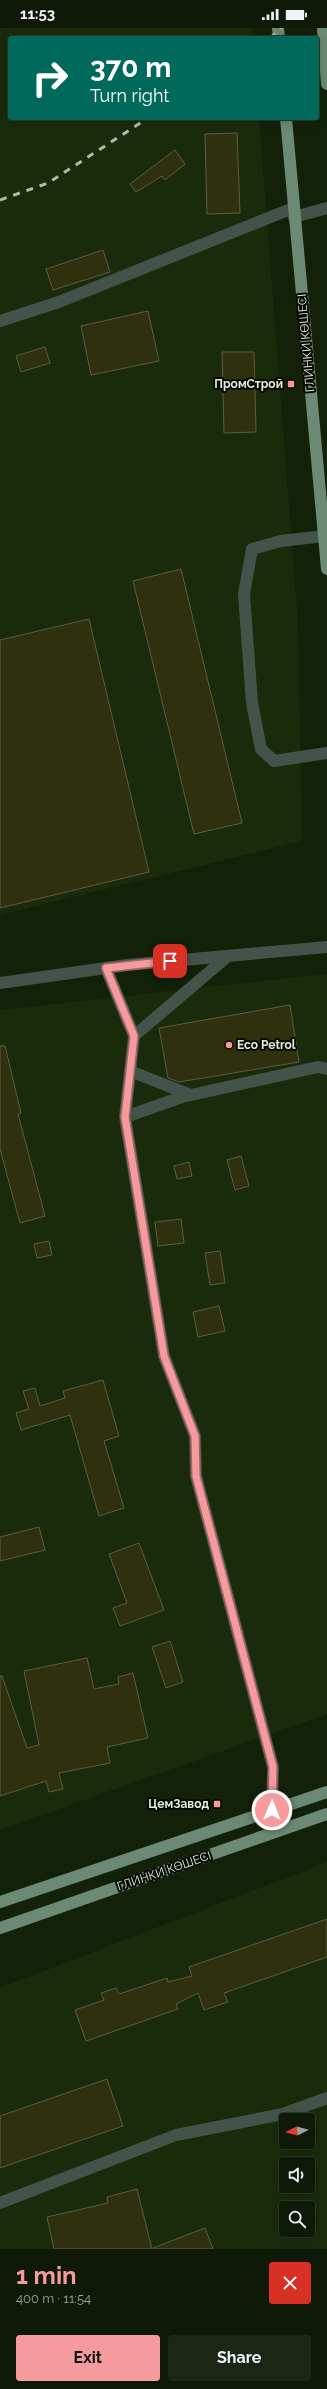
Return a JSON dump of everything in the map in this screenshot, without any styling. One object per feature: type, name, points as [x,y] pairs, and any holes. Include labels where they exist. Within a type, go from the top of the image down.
[{"type":"main road","points":[[324,32],[327,84]]},
{"type":"main road","name":"ГЛИНКИ КӨШЕСІ","points":[[286,120],[327,569]]},
{"type":"main road","name":"ГЛИНКИ КӨШЕСІ","points":[[0,1902],[327,1792]]},
{"type":"main road","name":"ГЛИНКИ КӨШЕСІ","points":[[0,1928],[327,1814]]},
{"type":"street","points":[[0,321],[59,302],[294,213],[327,208]]},
{"type":"street","points":[[324,536],[281,541],[252,549],[244,594],[252,703],[261,749],[274,761],[327,753]]},
{"type":"street","points":[[0,983],[106,968],[327,947]]},
{"type":"street","points":[[134,1036],[228,956]]},
{"type":"street","points":[[106,968],[134,1036],[125,1117],[164,1356],[195,1436],[196,1476],[273,1767],[272,1810]]},
{"type":"street","points":[[125,1117],[191,1095],[318,1067],[327,1069]]},
{"type":"street","points":[[130,1070],[191,1095]]},
{"type":"street","points":[[0,2203],[176,2135],[283,2114],[327,2098]]},
{"type":"shaded area","points":[[0,28],[252,28],[253,36],[8,36],[8,120],[259,120],[298,622],[302,841],[0,915]]},
{"type":"shaded area","points":[[327,974],[327,1714],[0,1830],[0,1010]]},
{"type":"shaded area","points":[[327,1862],[327,2249],[0,2249],[0,1988]]},
{"type":"building","points":[[237,133],[240,213],[207,214],[205,134]]},
{"type":"building","points":[[175,150],[185,164],[165,180],[162,176],[136,192],[130,184]]},
{"type":"building","points":[[103,250],[110,272],[53,290],[46,269]]},
{"type":"building","points":[[148,311],[159,361],[91,375],[81,326]]},
{"type":"building","points":[[45,347],[50,363],[21,372],[16,356]]},
{"type":"building","points":[[222,352],[254,352],[256,432],[224,433]]},
{"type":"building","points":[[181,569],[242,823],[194,834],[133,581]]},
{"type":"building","points":[[89,619],[149,872],[0,908],[0,640]]},
{"type":"building","name":"Eco Petrol","points":[[290,1005],[299,1062],[179,1082],[168,1078],[159,1028]]},
{"type":"building","points":[[0,1046],[5,1046],[21,1113],[18,1114],[45,1216],[20,1223],[0,1149]]},
{"type":"building","points":[[241,1156],[249,1186],[235,1190],[227,1160]]},
{"type":"building","points":[[189,1162],[192,1176],[177,1179],[174,1166]]},
{"type":"building","points":[[181,1219],[184,1243],[158,1246],[155,1222]]},
{"type":"building","points":[[49,1241],[52,1255],[37,1258],[34,1244]]},
{"type":"building","points":[[220,1251],[225,1283],[210,1285],[205,1253]]},
{"type":"building","points":[[219,1306],[225,1331],[198,1337],[193,1312]]},
{"type":"building","points":[[103,1380],[119,1436],[104,1441],[124,1508],[99,1516],[70,1415],[21,1430],[16,1413],[29,1409],[23,1391],[35,1388],[40,1406],[65,1398],[63,1391]]},
{"type":"building","points":[[39,1527],[45,1550],[0,1561],[0,1537]]},
{"type":"building","points":[[139,1543],[164,1610],[120,1626],[113,1608],[127,1603],[109,1554]]},
{"type":"building","points":[[170,1641],[183,1682],[166,1688],[152,1647]]},
{"type":"building","points":[[87,1658],[94,1689],[119,1684],[118,1677],[133,1673],[148,1738],[107,1747],[110,1763],[59,1773],[63,1789],[49,1792],[46,1781],[0,1796],[0,1676],[2,1676],[27,1748],[39,1745],[24,1671]]},
{"type":"building","points":[[327,1919],[327,1957],[224,1993],[228,2002],[204,2010],[198,1993],[176,2004],[178,2009],[86,2041],[75,2010],[104,2000],[101,1993],[116,1988],[119,1994],[167,1978],[168,1982],[192,1976],[189,1967]]},
{"type":"building","points":[[107,2079],[123,2126],[0,2168],[0,2116]]},
{"type":"building","points":[[137,2189],[152,2249],[54,2249],[47,2217],[108,2203],[107,2197]]},
{"type":"building","points":[[205,2228],[213,2249],[153,2249],[153,2248]]},
{"type":"railway","points":[[272,36],[281,28]]},
{"type":"railway","points":[[0,200],[48,183],[145,120]]},
{"type":"place","name":"ПромСтрой","points":[[291,384]]},
{"type":"place","name":"Eco Petrol","points":[[229,1045]]},
{"type":"place","name":"ЦемЗавод","points":[[217,1804]]},
{"type":"route","points":[[170,961],[106,968],[134,1036],[125,1117],[164,1356],[195,1436],[196,1476],[273,1767],[272,1810]]}]
